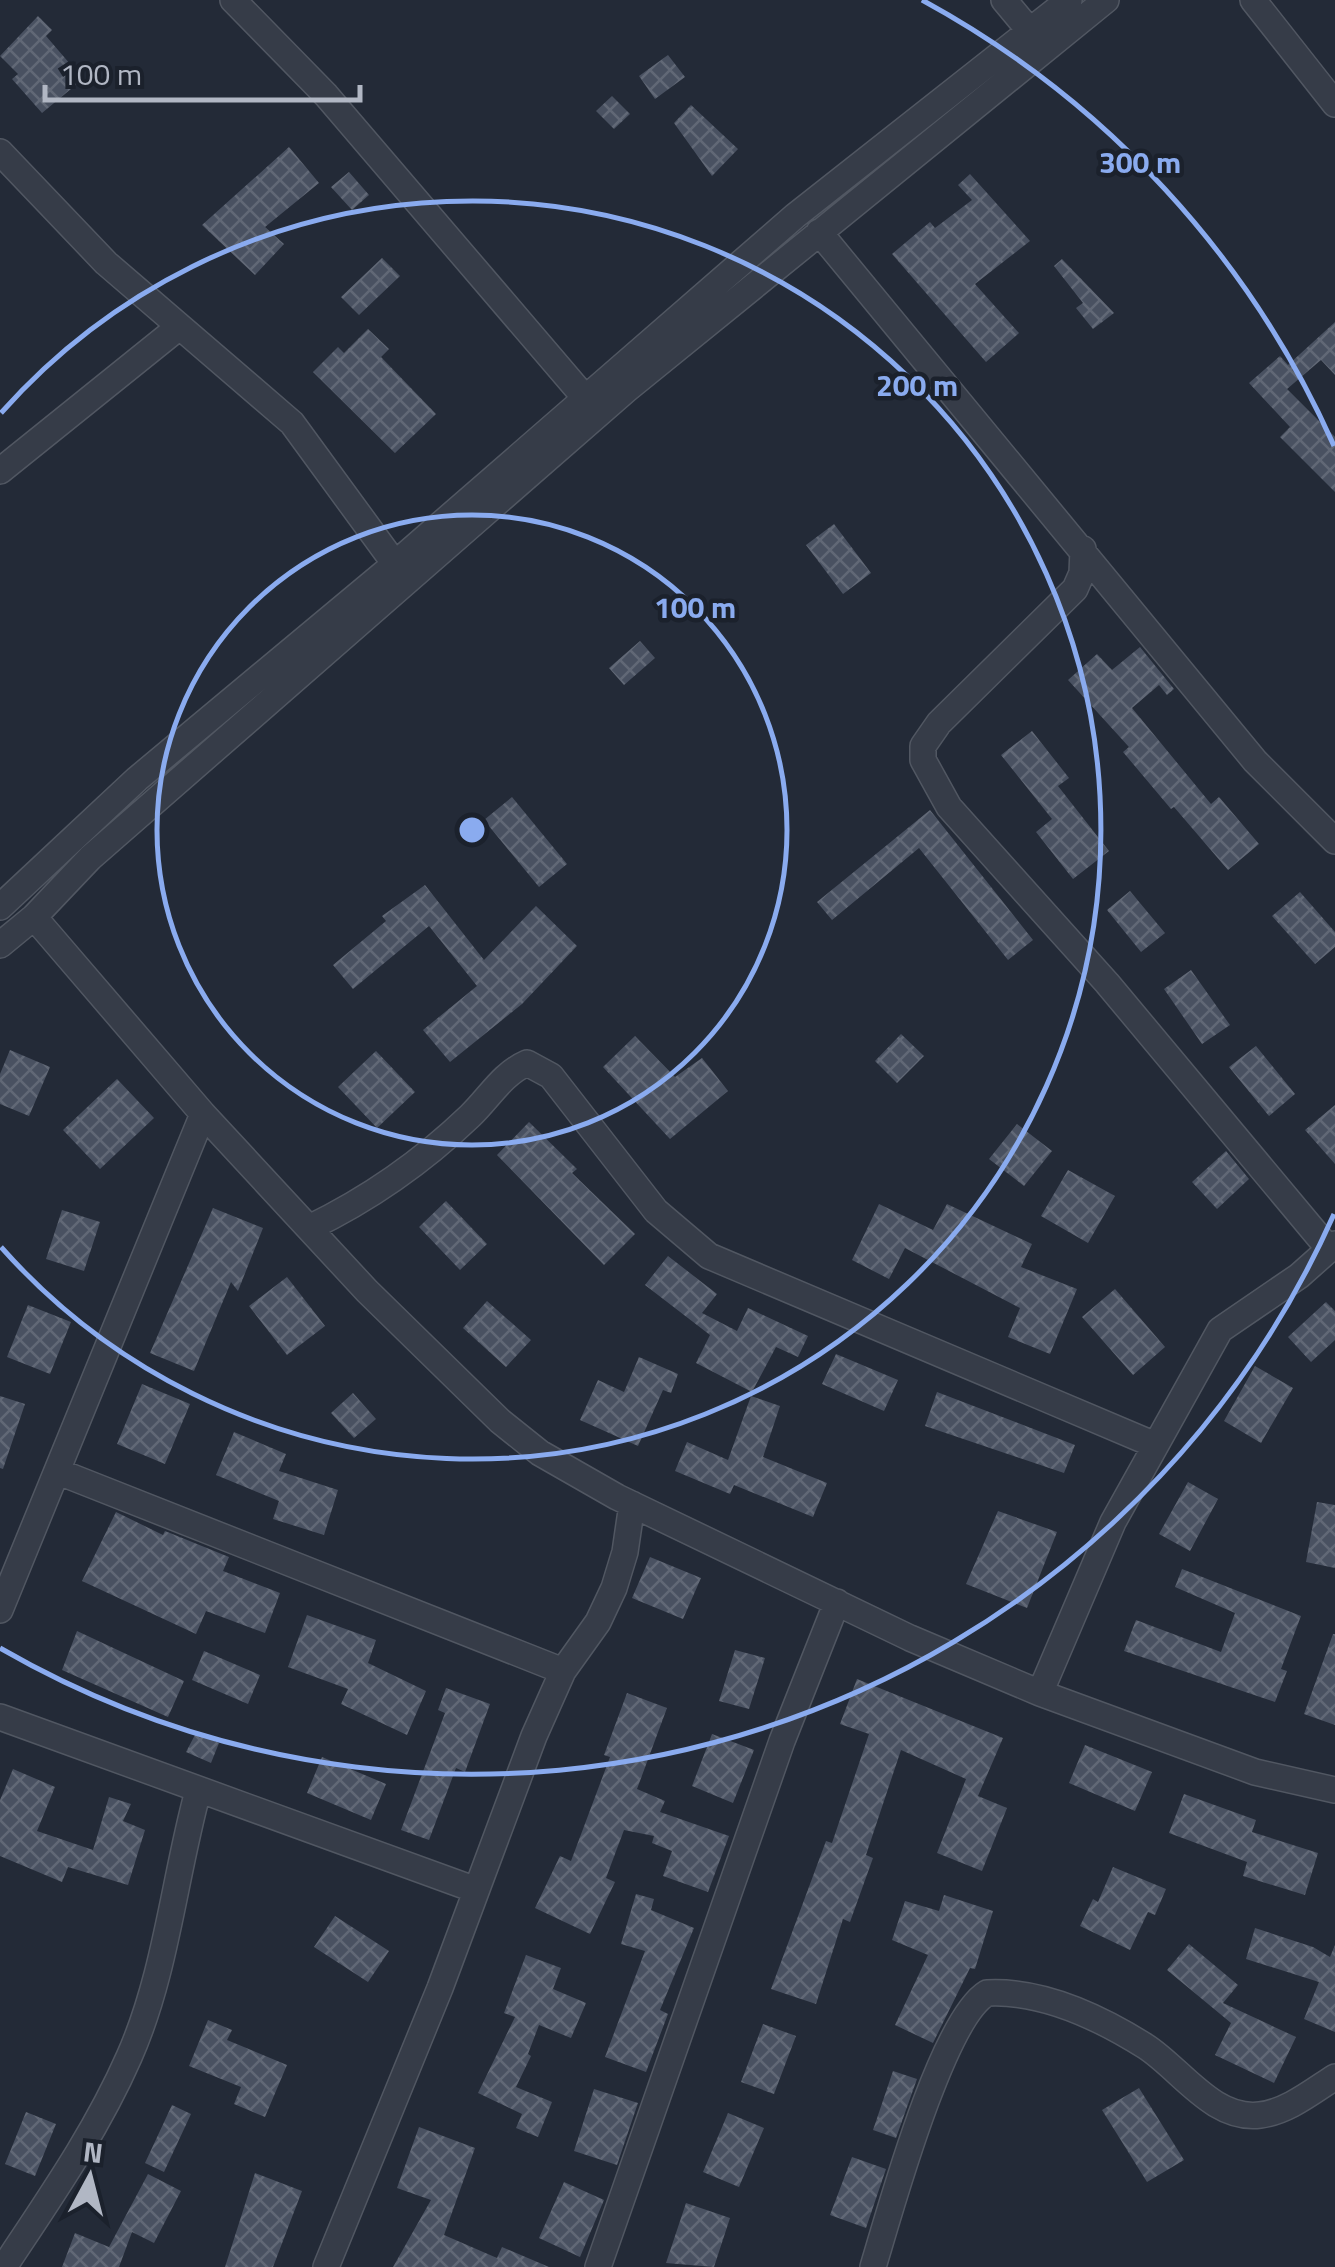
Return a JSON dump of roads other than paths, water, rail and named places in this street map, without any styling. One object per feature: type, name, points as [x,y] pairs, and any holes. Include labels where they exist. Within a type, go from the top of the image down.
[{"type":"street","points":[[233,0],[326,95],[586,399]]},
{"type":"street","points":[[1004,0],[1048,52]]},
{"type":"street","points":[[0,907],[137,779],[395,564],[795,216],[1069,0]]},
{"type":"street","points":[[0,945],[34,918],[90,858],[626,390],[1048,52],[1106,0]]},
{"type":"street","points":[[1252,0],[1335,104]]},
{"type":"street","points":[[0,152],[106,262],[292,423],[395,564]]},
{"type":"street","points":[[819,232],[1256,761],[1335,841]]},
{"type":"street","points":[[0,471],[179,327]]},
{"type":"street","points":[[1040,1693],[1113,1522],[1220,1330],[1299,1276],[1332,1246],[1107,984],[948,807],[924,760],[923,746],[939,724],[1076,590],[1082,573],[1083,549]]},
{"type":"street","points":[[34,918],[203,1114],[308,1228],[500,1421],[574,1474],[837,1602],[1040,1693],[1254,1772],[1335,1790]]},
{"type":"street","points":[[308,1228],[357,1205],[404,1171],[470,1116],[513,1069],[526,1063],[550,1076],[656,1211],[709,1256],[1154,1445]]},
{"type":"street","points":[[0,1610],[60,1472],[203,1114]]},
{"type":"street","points":[[60,1472],[563,1672]]},
{"type":"street","points":[[326,2267],[563,1672],[598,1622],[614,1588],[626,1552],[632,1504]]},
{"type":"street","points":[[598,2267],[782,1740],[837,1602]]},
{"type":"street","points":[[0,1717],[476,1890]]},
{"type":"street","points":[[4,2267],[88,2139],[130,2056],[149,2000],[198,1792]]},
{"type":"street","points":[[873,2267],[939,2072],[963,2017],[975,2000],[987,1993],[1045,1999],[1098,2021],[1146,2047],[1222,2108],[1242,2114],[1276,2110],[1335,2077]]}]
